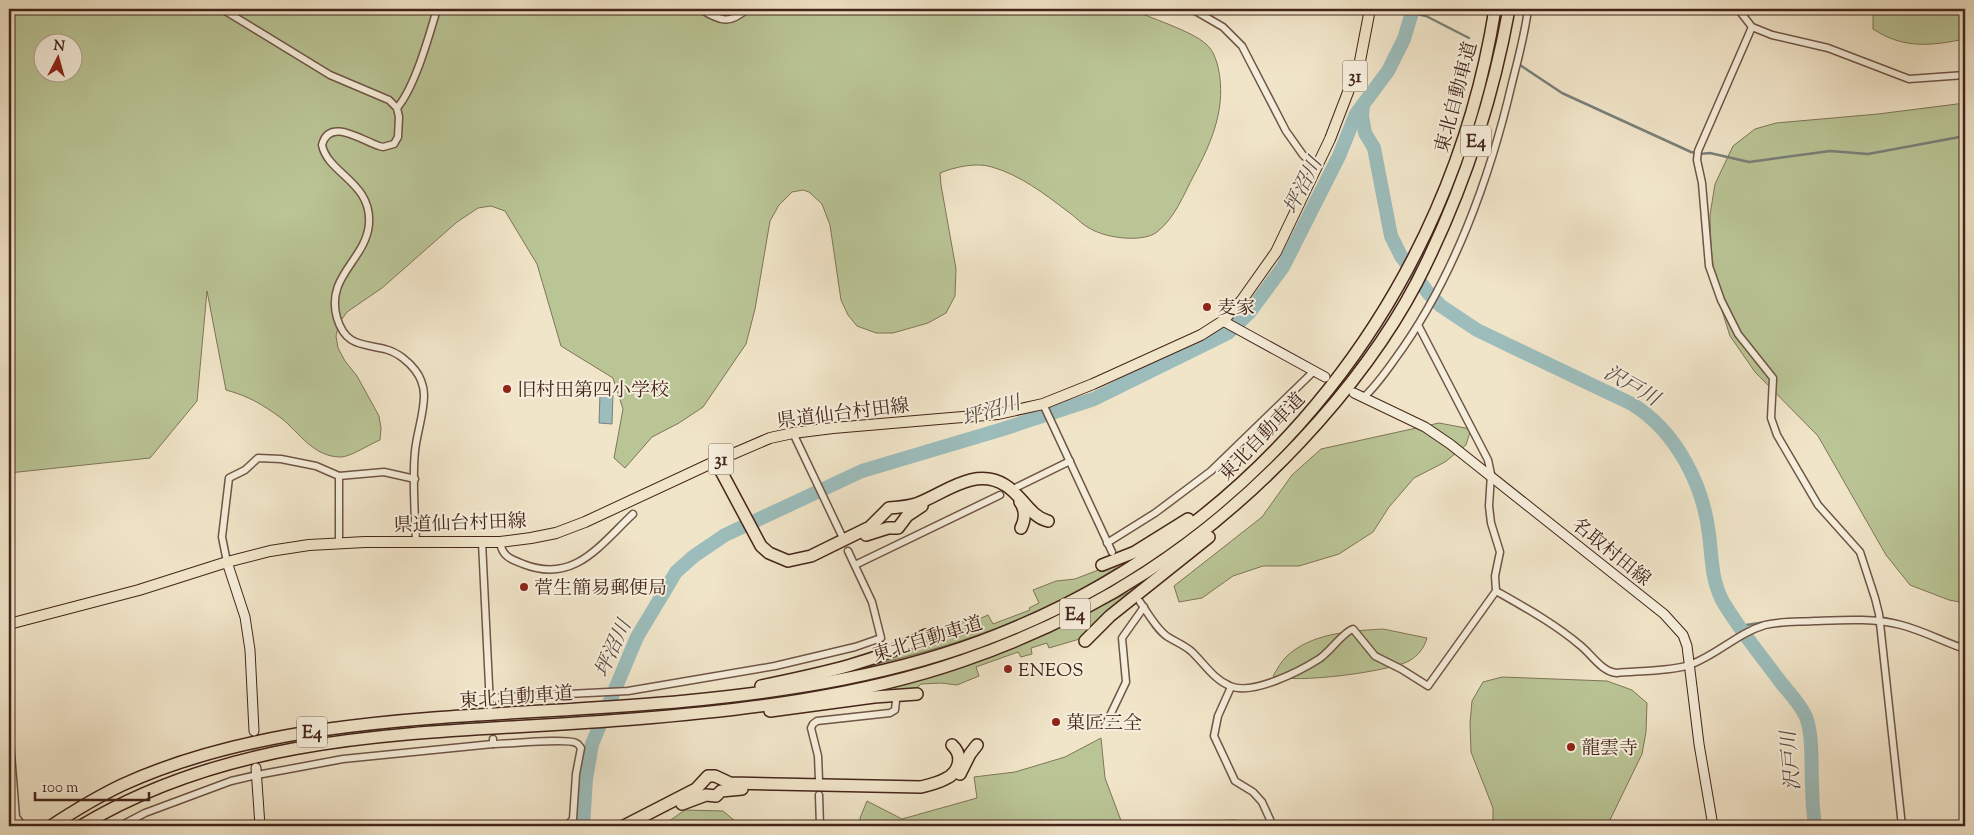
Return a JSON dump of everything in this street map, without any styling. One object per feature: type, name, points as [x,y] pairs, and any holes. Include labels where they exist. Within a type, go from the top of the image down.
[{"type":"highway","name":"東北自動車道","points":[[81,826],[109,810],[173,781],[213,767],[270,753],[358,739],[416,733],[633,720],[759,706],[823,696],[923,673],[999,648],[1114,594],[1149,572],[1196,538],[1240,502],[1289,445],[1372,331],[1426,234],[1456,164],[1473,110],[1496,9]]},
{"type":"highway","name":"東北自動車道","points":[[51,826],[103,794],[134,780],[177,763],[250,744],[353,726],[761,694],[873,673],[919,661],[994,636],[1069,603],[1141,562],[1231,494],[1335,403],[1360,372],[1412,291],[1436,242],[1470,158],[1495,75],[1509,9]]},
{"type":"highway","points":[[1102,565],[1135,552],[1187,520],[1228,487],[1260,457],[1289,445]]},
{"type":"highway","points":[[1085,641],[1110,616],[1172,568],[1238,511],[1273,477],[1289,445]]},
{"type":"highway","points":[[714,462],[722,473],[740,515],[761,553],[774,562],[784,565],[797,565],[813,561],[879,530],[898,528],[911,513],[954,490],[975,484],[986,483],[1002,487],[1022,504],[1024,521],[1021,528]]},
{"type":"highway","points":[[753,540],[770,554],[779,558],[794,560],[811,556],[870,527],[890,508],[902,508],[961,483],[987,478],[997,480],[1007,486],[1019,496],[1032,512],[1048,522]]},
{"type":"highway","points":[[633,705],[756,687],[810,676],[860,663],[891,652],[926,635]]},
{"type":"highway","points":[[633,720],[671,722],[793,709],[898,694],[917,694]]},
{"type":"highway","points":[[624,826],[682,797],[696,789],[705,778],[712,776],[730,783],[910,787],[927,785],[943,781],[952,774],[959,762],[957,750],[952,746]]},
{"type":"highway","points":[[635,826],[684,803],[706,795],[712,797],[721,791],[737,789],[909,791],[939,787],[950,784],[958,777],[970,754],[978,746]]},
{"type":"main road","name":"県道仙台村田線","points":[[9,624],[140,590],[227,562],[308,545],[339,543],[500,542],[531,538],[585,522],[770,438],[793,433],[998,414],[1044,406],[1093,384],[1200,335],[1225,321],[1242,300],[1276,252],[1317,168],[1356,74],[1370,9]]},
{"type":"main road","points":[[1225,321],[1326,377]]},
{"type":"main road","name":"名取村田線","points":[[1354,393],[1425,427],[1491,474],[1664,614],[1683,635],[1688,646],[1699,744],[1713,826]]},
{"type":"main road","points":[[227,562],[240,600],[248,633],[253,690],[254,731]]},
{"type":"main road","points":[[256,771],[260,826]]},
{"type":"street","points":[[222,9],[330,75],[389,100],[397,108]]},
{"type":"street","points":[[416,542],[415,452],[424,394],[422,383],[416,370],[404,359],[389,350],[354,343],[347,336],[337,318],[337,290],[342,276],[362,248],[367,235],[369,217],[359,190],[327,158],[322,145],[327,134],[334,130],[345,132],[378,146],[383,147],[394,144],[398,137],[399,125],[397,108],[408,89],[437,9]]},
{"type":"street","points":[[700,9],[724,20],[736,18],[747,9]]},
{"type":"street","points":[[1192,9],[1223,27],[1242,46],[1286,131],[1303,155],[1317,168]]},
{"type":"street","points":[[1364,397],[1374,388],[1410,339],[1440,285],[1471,216],[1502,128],[1525,30],[1528,9]]},
{"type":"street","points":[[1738,9],[1752,27],[1772,35],[1828,48],[1908,79],[1965,75]]},
{"type":"street","points":[[1752,27],[1698,153],[1709,266],[1738,334],[1773,378],[1771,418],[1777,434],[1818,505],[1860,552],[1880,618],[1902,826]]},
{"type":"street","points":[[1104,726],[1126,682],[1122,638],[1142,604],[1167,637],[1189,649],[1214,676],[1231,687],[1250,689],[1298,670],[1320,659],[1333,648],[1347,631],[1353,629],[1375,656],[1428,686],[1496,590],[1495,576],[1500,552],[1491,523],[1489,506],[1491,474],[1488,460],[1418,325]]},
{"type":"street","points":[[1107,543],[1155,513],[1211,471],[1314,371]]},
{"type":"street","points":[[1044,406],[1112,552]]},
{"type":"street","points":[[793,433],[841,534]]},
{"type":"street","points":[[227,562],[222,537],[229,478],[245,470],[258,458],[281,459],[316,466],[339,476],[384,472],[415,480]]},
{"type":"street","points":[[1017,487],[1070,461]]},
{"type":"street","points":[[339,476],[339,543]]},
{"type":"street","points":[[855,565],[1000,495]]},
{"type":"street","points":[[500,542],[506,556],[536,569],[558,570],[572,566],[585,559],[633,514]]},
{"type":"street","points":[[482,542],[490,706]]},
{"type":"street","points":[[490,698],[628,691],[775,666],[882,641],[872,602],[848,551]]},
{"type":"street","points":[[1496,590],[1556,626],[1585,649],[1608,672],[1617,673],[1689,666],[1752,629],[1767,624],[1783,622],[1880,618],[1936,636],[1965,649]]},
{"type":"street","points":[[1231,687],[1218,716],[1214,736],[1235,781],[1253,792],[1262,802],[1273,826]]},
{"type":"street","points":[[819,780],[818,756],[812,728],[813,724],[817,721],[890,713],[895,710],[896,701]]},
{"type":"street","points":[[9,728],[16,817],[22,825]]},
{"type":"street","points":[[120,826],[256,771],[493,742],[574,742],[581,748],[576,774],[573,818],[567,826]]},
{"type":"street","points":[[819,795],[820,826]]},
{"type":"green space","points":[[9,9],[1131,9],[1200,39],[1211,49],[1214,55],[1218,67],[1221,96],[1212,137],[1174,213],[1157,232],[1151,235],[1124,238],[1098,232],[1085,225],[1032,186],[1002,170],[992,167],[966,166],[940,173],[956,269],[955,296],[946,313],[928,323],[893,333],[876,333],[857,326],[848,315],[841,300],[830,225],[822,204],[809,192],[803,190],[792,192],[779,205],[770,221],[755,309],[746,344],[703,407],[679,423],[652,437],[625,468],[614,458],[623,409],[613,378],[561,346],[537,264],[505,211],[491,206],[478,208],[457,222],[382,288],[347,312],[339,323],[336,336],[338,348],[345,361],[357,376],[379,416],[380,440],[355,453],[341,457],[331,456],[315,449],[281,418],[255,401],[226,390],[207,291],[197,401],[150,458],[9,473]]},
{"type":"green space","points":[[1873,9],[1965,9],[1965,39],[1929,44],[1906,43],[1895,40],[1873,29]]},
{"type":"green space","points":[[1965,103],[1965,603],[1949,600],[1910,585],[1886,555],[1818,436],[1755,372],[1730,336],[1718,298],[1711,250],[1710,215],[1715,184],[1733,146],[1755,129],[1776,123],[1878,114]]},
{"type":"green space","points":[[1439,423],[1471,429],[1466,445],[1445,462],[1414,478],[1389,507],[1373,532],[1339,554],[1299,566],[1263,566],[1233,576],[1202,598],[1179,602],[1174,586],[1262,517],[1292,475],[1321,449]]},
{"type":"green space","points":[[1127,559],[1126,562],[1079,590],[1017,621],[968,639],[869,666],[970,618],[972,622],[988,615],[993,624],[1030,610],[1029,608],[1039,603],[1033,590],[1056,581],[1075,579]]},
{"type":"green space","points":[[1139,587],[1083,638],[1049,648],[1047,643],[1031,648],[1032,654],[1021,657],[1018,652],[976,667],[979,676],[957,685],[941,683],[921,684],[916,689],[869,692],[950,670],[1048,633]]},
{"type":"green space","points":[[1383,629],[1427,638],[1423,648],[1409,661],[1382,669],[1320,678],[1300,679],[1273,676],[1285,658],[1308,642],[1345,632]]},
{"type":"green space","points":[[1502,677],[1607,681],[1632,690],[1647,703],[1646,732],[1642,754],[1607,826],[1493,826],[1493,808],[1471,752],[1470,723],[1472,701],[1483,682]]},
{"type":"green space","points":[[1101,738],[1105,778],[1123,826],[861,826],[860,818],[867,801],[902,819],[977,798],[974,777],[1015,772],[1065,757]]},
{"type":"green space","points":[[685,810],[723,811],[741,826],[662,826]]},
{"type":"green space","points":[[1234,820],[1250,822],[1261,826],[1169,826],[1204,821]]},
{"type":"water","points":[[600,394],[613,394],[612,424],[599,423]]},
{"type":"waterway","name":"坪沼川","points":[[583,826],[586,779],[592,744],[637,637],[676,572],[694,556],[725,535],[862,471],[1003,429],[1094,399],[1228,333],[1249,313],[1283,267],[1339,156],[1356,114],[1388,71],[1404,39],[1413,9]]},
{"type":"waterway","points":[[1412,13],[1426,16],[1469,38]]},
{"type":"waterway","points":[[1520,65],[1562,93],[1691,152],[1699,154],[1710,153],[1749,162],[1830,151],[1868,154],[1965,136]]},
{"type":"waterway","name":"沢戸川","points":[[1363,105],[1362,116],[1365,133],[1374,148],[1391,236],[1401,256],[1429,294],[1441,306],[1477,330],[1632,404],[1648,415],[1662,429],[1685,460],[1701,496],[1706,515],[1718,592],[1742,631],[1797,702],[1806,717],[1811,741],[1812,800],[1815,826]]},
{"type":"waterway","points":[[1860,617],[1885,618],[1911,625]]},
{"type":"waterway","points":[[1740,626],[1772,621]]},
{"type":"tunnel","points":[[1114,557],[1137,596]]},
{"type":"tunnel","points":[[254,731],[256,768]]},
{"type":"place","name":"麦家","points":[[1207,307]]},
{"type":"place","name":"旧村田第四小学校","points":[[507,389]]},
{"type":"place","name":"菅生簡易郵便局","points":[[524,587]]},
{"type":"place","name":"ENEOS","points":[[1008,669]]},
{"type":"place","name":"菓匠三全","points":[[1056,722]]},
{"type":"place","name":"龍雲寺","points":[[1571,747]]}]
